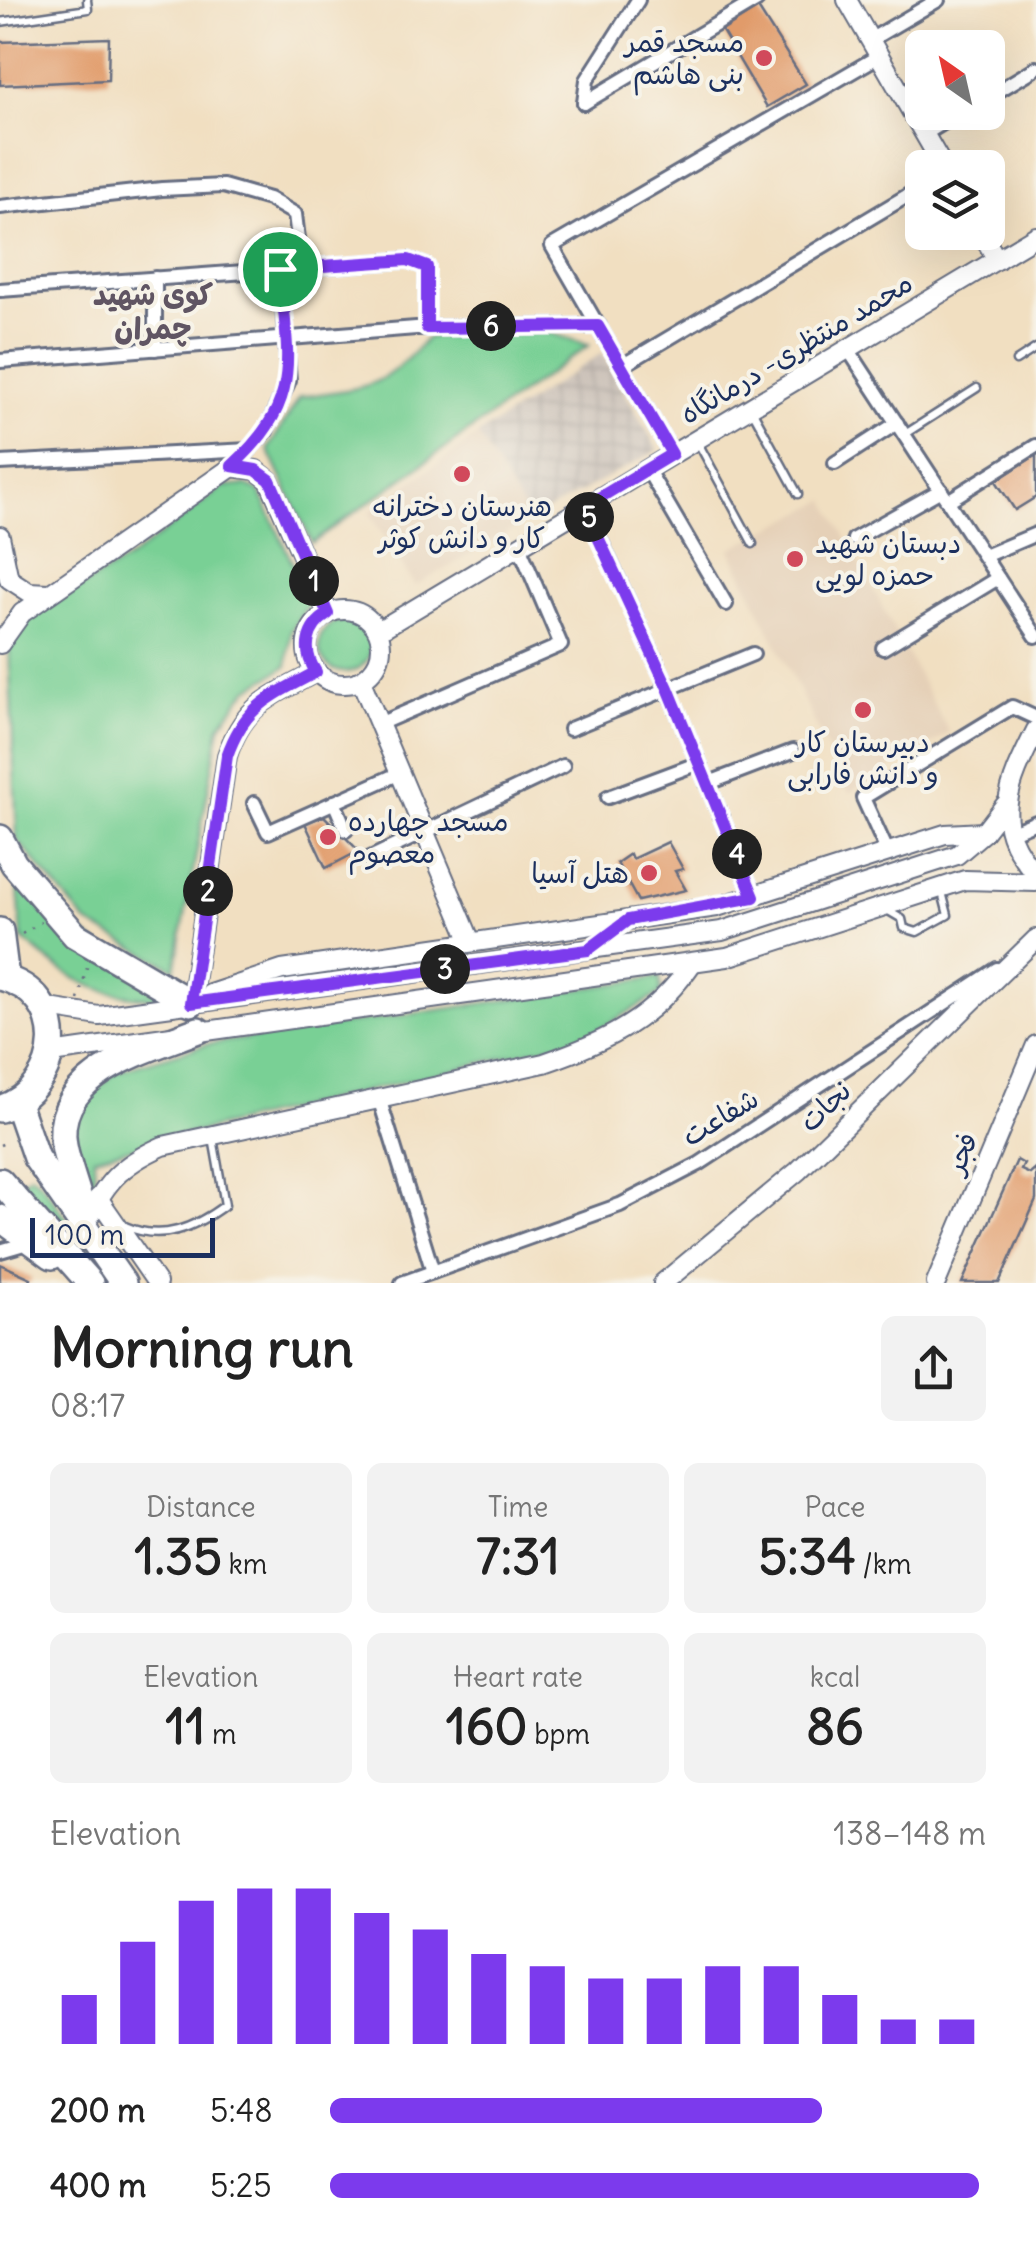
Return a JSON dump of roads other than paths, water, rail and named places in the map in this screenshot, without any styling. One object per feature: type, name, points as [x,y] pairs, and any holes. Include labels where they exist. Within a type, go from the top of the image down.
[{"type":"highway","points":[[0,838],[14,864],[55,914],[94,949],[153,977],[191,1003]]},
{"type":"highway","points":[[1,938],[3,977],[33,994],[43,1007],[53,1036],[52,1052],[41,1082],[9,1106],[36,1158],[98,1224]]},
{"type":"highway","points":[[123,1283],[98,1224],[83,1200],[63,1143],[67,1114],[80,1090],[98,1072],[198,1030]]},
{"type":"highway","points":[[36,1158],[10,1166],[3,1185],[87,1283]]},
{"type":"highway","points":[[0,1218],[87,1283]]},
{"type":"main road","points":[[846,0],[933,150]]},
{"type":"main road","name":"محمد منتظری- درمانگاه","points":[[378,631],[997,260],[1033,244]]},
{"type":"main road","points":[[991,250],[997,260]]},
{"type":"main road","points":[[0,644],[12,623],[48,593],[232,466],[256,470],[270,480],[328,614]]},
{"type":"main road","points":[[0,536],[8,578],[29,592],[48,593]]},
{"type":"main road","points":[[356,612],[378,631],[380,659],[361,681],[342,685],[316,672],[308,655],[309,636],[328,614],[356,612]]},
{"type":"main road","points":[[191,1003],[227,756],[237,727],[251,708],[316,672]]},
{"type":"main road","points":[[361,681],[472,942]]},
{"type":"main road","points":[[43,1007],[100,1016],[731,928],[957,855],[984,832],[1005,804],[1012,779],[1036,730]]},
{"type":"main road","points":[[1005,804],[1018,855],[1036,874]]},
{"type":"main road","points":[[191,1003],[282,970],[696,910],[754,897],[945,834],[984,832]]},
{"type":"main road","points":[[52,1052],[693,962],[789,940],[966,880],[1036,882]]},
{"type":"main road","points":[[696,910],[731,928]]},
{"type":"main road","points":[[588,950],[628,920]]},
{"type":"main road","name":"شفاعت","points":[[1015,958],[1036,939]]},
{"type":"main road","name":"نجات","points":[[663,1283],[798,1170],[1015,958]]},
{"type":"main road","points":[[157,1283],[98,1224],[98,1198],[109,1178],[134,1158],[212,1132],[544,1063],[590,1047],[669,998],[693,962]]},
{"type":"main road","points":[[100,1016],[97,1028],[106,1042]]},
{"type":"main road","name":"فجر","points":[[936,1283],[1036,1044]]},
{"type":"street","points":[[638,0],[587,80],[584,103],[757,0]]},
{"type":"street","points":[[672,454],[552,246],[874,48],[938,0]]},
{"type":"street","points":[[1005,87],[1036,68]]},
{"type":"street","points":[[924,134],[931,130]]},
{"type":"street","points":[[0,207],[223,186],[269,199],[295,214],[298,238],[280,269],[289,380],[283,399],[250,450],[232,466]]},
{"type":"street","points":[[622,366],[905,197]]},
{"type":"street","points":[[0,290],[408,260],[427,267],[427,328]]},
{"type":"street","points":[[155,278],[155,349]]},
{"type":"street","points":[[0,361],[427,328],[598,326]]},
{"type":"street","points":[[848,349],[1036,636]]},
{"type":"street","points":[[835,463],[900,428]]},
{"type":"street","points":[[854,539],[1036,446]]},
{"type":"street","points":[[0,463],[250,450]]},
{"type":"street","points":[[647,469],[726,604]]},
{"type":"street","points":[[584,507],[668,688],[754,897]]},
{"type":"street","points":[[984,556],[1036,534]]},
{"type":"street","points":[[379,724],[562,645],[519,546]]},
{"type":"street","points":[[883,648],[998,578]]},
{"type":"street","points":[[570,729],[753,654]]},
{"type":"street","points":[[888,853],[862,798],[1012,707],[1036,718]]},
{"type":"street","points":[[708,783],[794,751]]},
{"type":"street","points":[[608,798],[699,762]]},
{"type":"street","points":[[368,859],[563,766]]},
{"type":"street","points":[[254,803],[268,832],[400,773]]},
{"type":"street","points":[[334,802],[346,830]]},
{"type":"street","points":[[1010,832],[1036,822]]},
{"type":"street","name":"شفاعت","points":[[402,1283],[620,1204],[699,1164],[1015,958]]},
{"type":"street","points":[[378,1098],[432,1272]]},
{"type":"street","points":[[0,1251],[34,1241]]},
{"type":"lane","points":[[0,22],[88,10],[87,0]]},
{"type":"lane","points":[[1016,361],[1036,348]]},
{"type":"lane","points":[[900,428],[976,388]]},
{"type":"lane","points":[[750,408],[798,494]]},
{"type":"lane","points":[[696,440],[754,544]]},
{"type":"lane","points":[[884,908],[902,919],[904,928],[917,932],[948,916],[942,888]]},
{"type":"lane","points":[[98,1224],[166,1234],[203,1222],[226,1206],[212,1132]]},
{"type":"place","name":"مسجد قمر بنی هاشم","points":[[764,58]]},
{"type":"place","name":"هنرستان دخترانه کار و دانش کوثر","points":[[462,474]]},
{"type":"place","name":"دبستان شهید حمزه لویی","points":[[795,559]]},
{"type":"place","name":"دبیرستان کار و دانش فارابی","points":[[863,710]]},
{"type":"place","name":"مسجد چهارده معصوم","points":[[328,837]]},
{"type":"place","name":"هتل آسیا","points":[[649,873]]},
{"type":"district","name":"کوی شهید چمران","points":[[153,311]]}]
